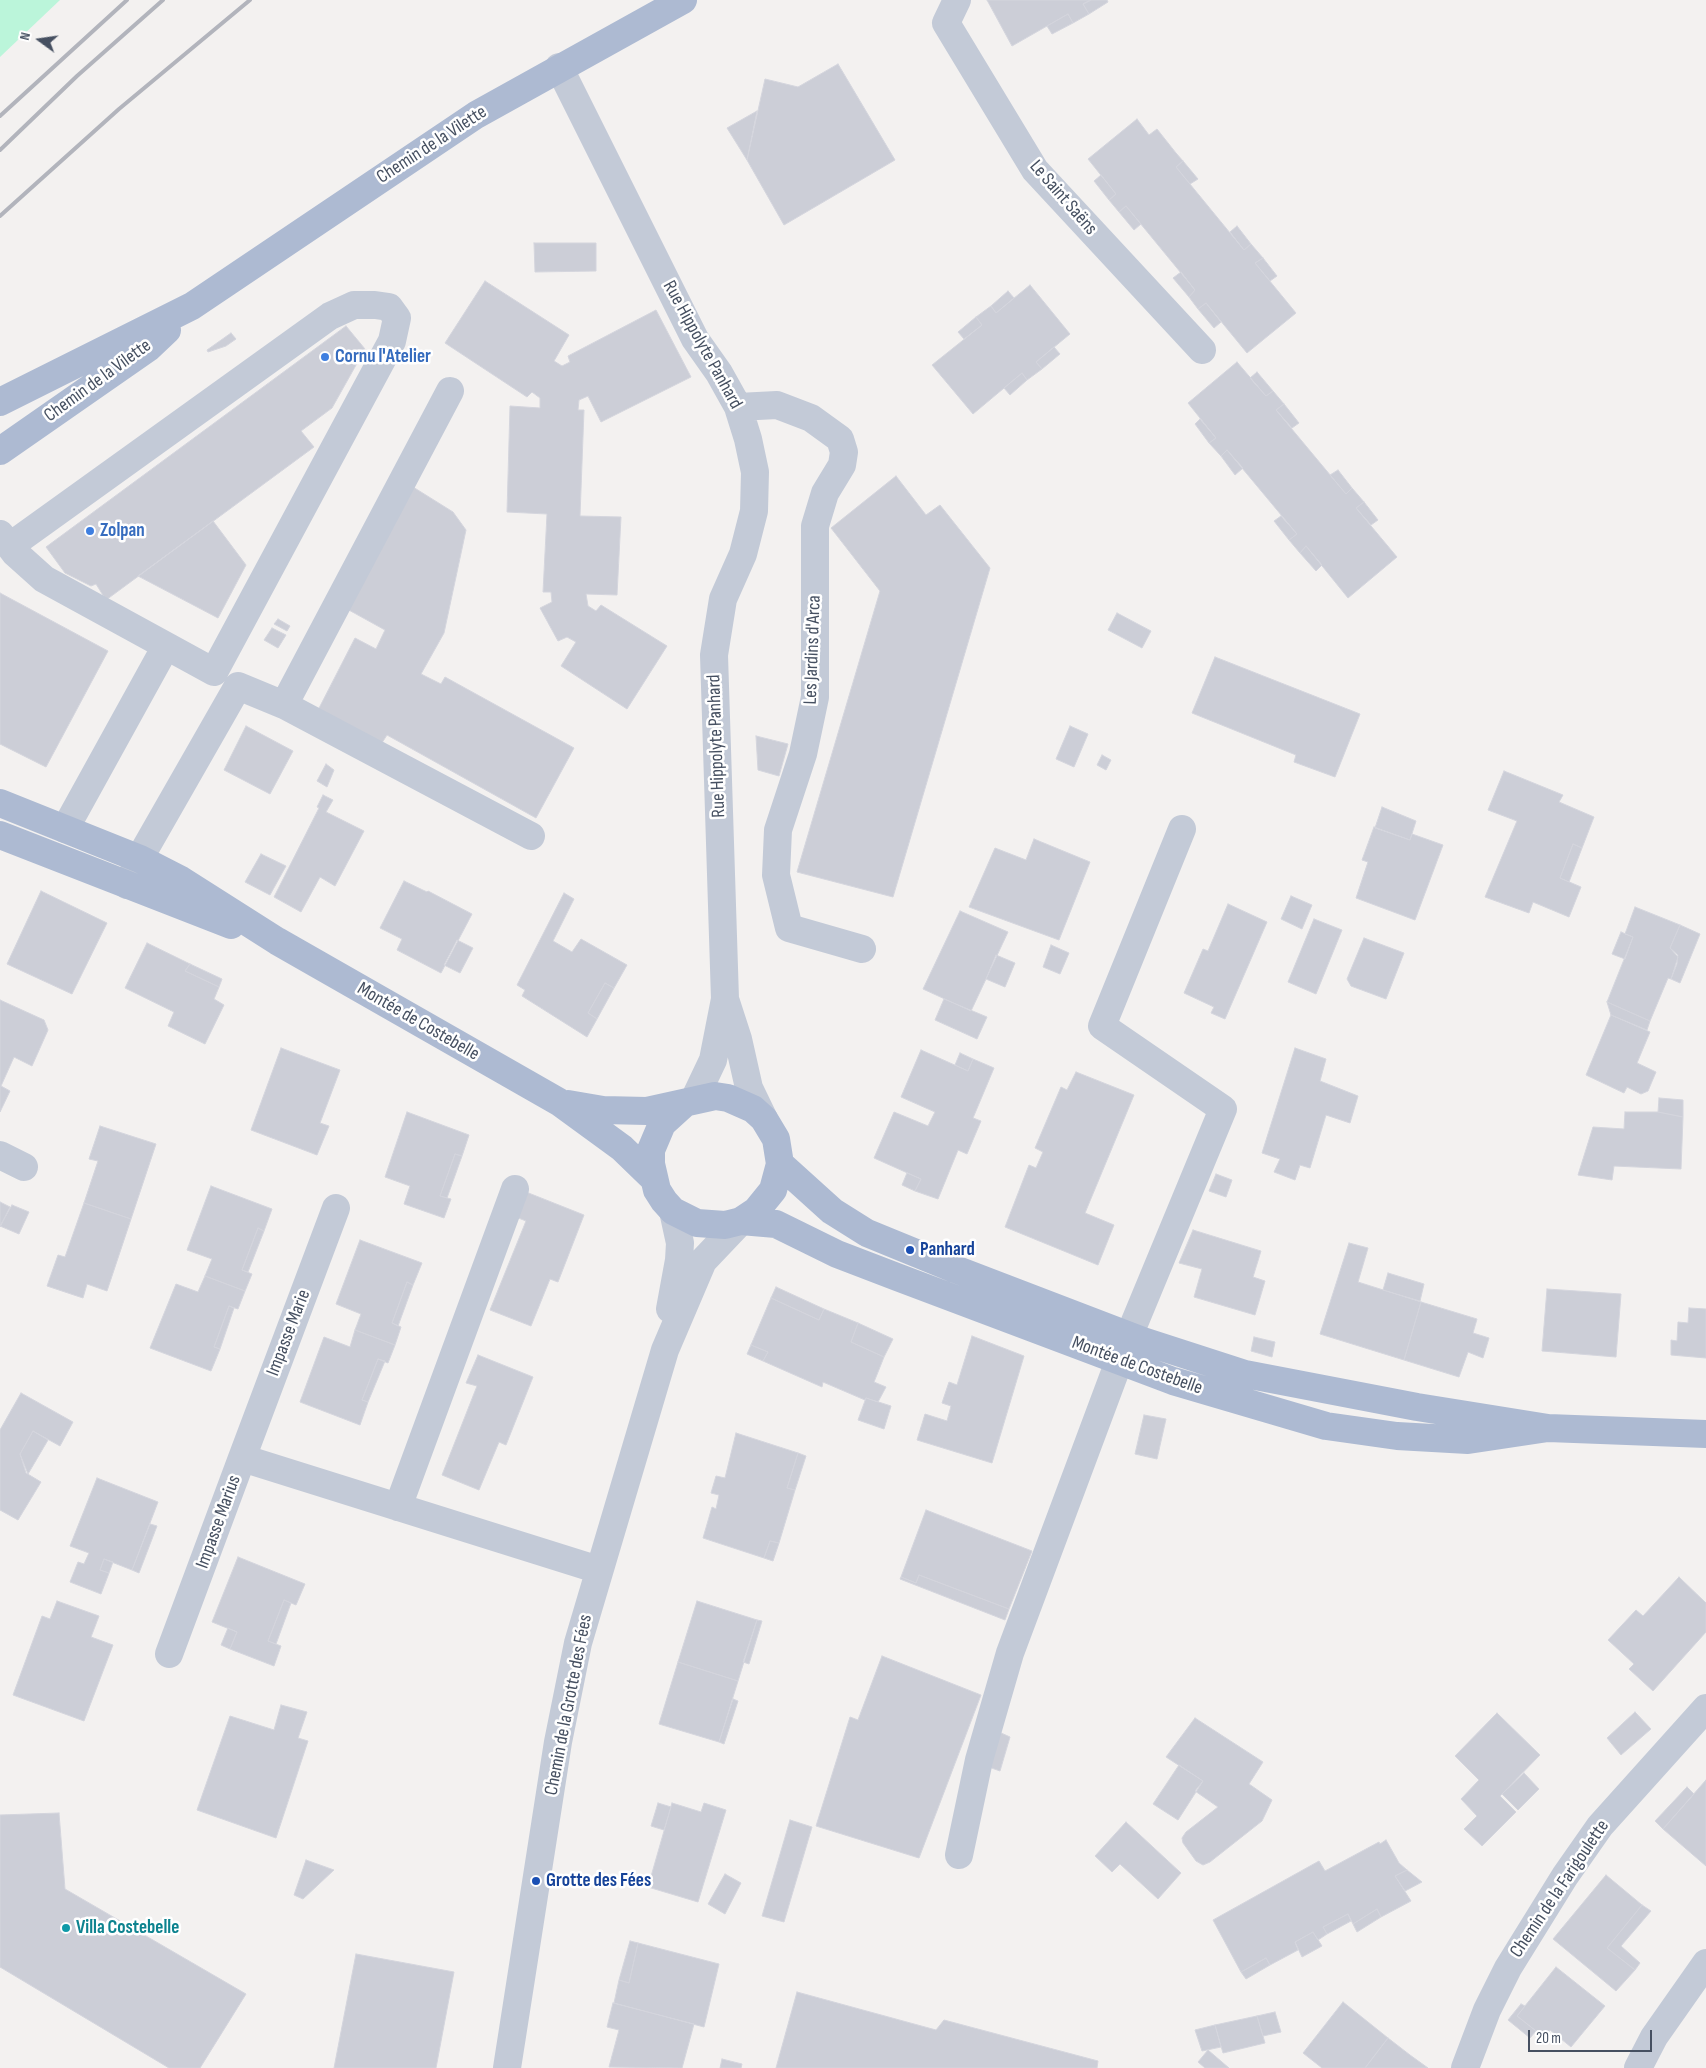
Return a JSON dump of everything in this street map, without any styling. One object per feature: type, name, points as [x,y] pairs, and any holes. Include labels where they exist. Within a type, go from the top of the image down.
[{"type":"main road","name":"Chemin de la Vilette","points":[[0,402],[192,306],[476,115],[559,67],[683,0]]},
{"type":"main road","name":"Chemin de la Vilette","points":[[0,450],[148,348],[192,306]]},
{"type":"main road","name":"Montée de Costebelle","points":[[1,805],[140,859],[181,880],[277,942],[559,1102],[622,1148],[653,1178]]},
{"type":"main road","name":"Montée de Costebelle","points":[[0,835],[127,886],[277,942]]},
{"type":"main road","name":"Montée de Costebelle","points":[[559,1102],[629,1112],[665,1109],[715,1096],[728,1098],[754,1109],[764,1119],[776,1139],[780,1164],[773,1190],[756,1211],[741,1221]]},
{"type":"main road","name":"Montée de Costebelle","points":[[689,1102],[671,1114],[656,1137],[652,1150],[653,1178],[657,1190],[673,1210],[697,1223],[711,1226],[741,1221],[776,1224],[837,1254],[1119,1361],[1231,1400],[1326,1426],[1397,1436],[1468,1440],[1548,1428]]},
{"type":"main road","name":"Montée de Costebelle","points":[[780,1164],[832,1212],[867,1233],[1129,1336],[1245,1374],[1417,1407],[1548,1428],[1706,1434]]},
{"type":"street","name":"Le Saint Saëns","points":[[957,0],[946,23],[1035,170],[1202,350]]},
{"type":"street","name":"Rue Hippolyte Panhard","points":[[559,67],[695,339],[720,373],[738,407],[755,472],[754,511],[743,554],[723,600],[714,655],[725,998],[713,1060],[689,1102]]},
{"type":"street","points":[[354,304],[389,308],[397,318],[392,342],[214,672],[44,579],[5,540],[330,316],[354,304]]},
{"type":"street","points":[[284,705],[450,390]]},
{"type":"street","name":"Les Jardins d'Arca","points":[[738,407],[777,405],[811,418],[840,439],[844,452],[842,465],[825,493],[815,526],[815,697],[803,754],[778,830],[776,875],[789,928],[862,949]]},
{"type":"street","points":[[65,830],[166,646]]},
{"type":"street","points":[[127,886],[140,859],[238,686],[284,705],[531,836]]},
{"type":"street","points":[[959,1855],[979,1760],[1010,1653],[1119,1361],[1223,1109],[1102,1026],[1182,829]]},
{"type":"street","name":"Rue Hippolyte Panhard","points":[[725,998],[738,1039],[749,1088],[764,1119]]},
{"type":"street","points":[[0,1155],[24,1167]]},
{"type":"street","points":[[398,1507],[515,1189]]},
{"type":"street","name":"Impasse Marie","points":[[242,1458],[336,1208]]},
{"type":"street","name":"Chemin de la Grotte des Fées","points":[[665,1350],[672,1294],[679,1260],[679,1237],[673,1210]]},
{"type":"street","name":"Chemin de la Grotte des Fées","points":[[507,2068],[558,1742],[578,1643],[665,1350],[703,1260],[741,1221]]},
{"type":"street","name":"Impasse Marius","points":[[169,1654],[242,1458],[599,1570]]},
{"type":"street","name":"Chemin de la Farigoulette","points":[[1465,2068],[1487,2010],[1508,1968],[1565,1876],[1600,1826],[1706,1708]]},
{"type":"street","points":[[1638,2068],[1654,2037],[1706,1963]]},
{"type":"green space","points":[[0,0],[60,0],[0,57]]},
{"type":"building","points":[[987,0],[1091,0],[1083,4],[1089,14],[1073,23],[1068,14],[1012,46]]},
{"type":"building","points":[[1091,0],[1107,0],[1108,2],[1089,14],[1083,4]]},
{"type":"building","points":[[1068,14],[1073,23],[1052,34],[1047,26]]},
{"type":"building","points":[[838,64],[895,160],[784,225],[747,160],[765,79],[798,87]]},
{"type":"building","points":[[757,111],[747,160],[727,128]]},
{"type":"building","points":[[1137,119],[1149,135],[1157,129],[1183,161],[1176,167],[1244,250],[1251,244],[1263,258],[1255,263],[1296,313],[1247,353],[1206,303],[1198,309],[1189,297],[1195,290],[1126,206],[1119,212],[1109,200],[1116,194],[1088,159]]},
{"type":"building","points":[[1183,161],[1198,179],[1190,184],[1176,167]]},
{"type":"building","points":[[1101,175],[1116,194],[1109,200],[1094,181]]},
{"type":"building","points":[[1126,206],[1141,224],[1134,230],[1119,212]]},
{"type":"building","points":[[1237,226],[1251,244],[1244,250],[1230,232]]},
{"type":"building","points":[[534,243],[596,243],[596,271],[535,272]]},
{"type":"building","points":[[1263,258],[1277,276],[1270,281],[1255,263]]},
{"type":"building","points":[[1181,272],[1195,290],[1189,297],[1173,278]]},
{"type":"building","points":[[485,281],[569,335],[554,361],[562,366],[570,362],[568,356],[656,310],[691,377],[601,422],[588,396],[579,400],[578,410],[584,410],[580,516],[621,517],[617,595],[586,594],[588,606],[596,611],[601,605],[667,646],[627,709],[561,666],[576,642],[567,637],[558,641],[540,608],[552,602],[551,592],[543,592],[547,514],[507,512],[510,406],[540,408],[540,398],[532,392],[527,397],[445,343]]},
{"type":"building","points":[[1030,285],[1070,334],[1036,362],[1042,369],[1027,380],[1022,373],[973,414],[932,365],[982,325],[976,317],[991,306],[996,313]]},
{"type":"building","points":[[1008,291],[1014,298],[996,313],[991,306]]},
{"type":"building","points":[[1206,303],[1221,322],[1214,328],[1198,309]]},
{"type":"building","points":[[976,317],[982,325],[964,339],[958,332]]},
{"type":"building","points":[[346,326],[365,349],[332,408],[301,431],[314,447],[106,600],[96,584],[91,586],[65,573],[46,547]]},
{"type":"building","points":[[231,333],[236,339],[226,346],[208,352],[207,350]]},
{"type":"building","points":[[1054,347],[1060,354],[1042,369],[1036,362]]},
{"type":"building","points":[[1237,362],[1266,396],[1273,391],[1284,404],[1276,410],[1346,494],[1352,488],[1364,502],[1356,508],[1397,557],[1348,598],[1306,546],[1300,553],[1289,540],[1297,534],[1227,450],[1221,456],[1209,443],[1216,438],[1188,403]]},
{"type":"building","points":[[1257,372],[1273,391],[1266,396],[1250,378]]},
{"type":"building","points":[[1022,373],[1027,380],[1010,395],[1004,388]]},
{"type":"building","points":[[1284,404],[1299,423],[1292,428],[1276,410]]},
{"type":"building","points":[[1200,419],[1216,438],[1209,443],[1195,424]]},
{"type":"building","points":[[1227,450],[1243,468],[1235,475],[1221,456]]},
{"type":"building","points":[[1338,470],[1352,488],[1346,494],[1330,475]]},
{"type":"building","points":[[896,476],[926,515],[940,505],[990,568],[893,897],[797,872],[880,591],[831,528]]},
{"type":"building","points":[[413,487],[453,512],[466,530],[444,633],[421,674],[441,684],[445,677],[574,748],[536,818],[387,735],[378,749],[316,714],[355,638],[376,649],[385,630],[347,609]]},
{"type":"building","points":[[1364,502],[1378,520],[1371,525],[1356,508]]},
{"type":"building","points":[[1281,516],[1297,534],[1289,540],[1274,521]]},
{"type":"building","points":[[213,521],[246,565],[218,618],[138,576]]},
{"type":"building","points":[[1306,546],[1322,565],[1316,571],[1300,553]]},
{"type":"building","points":[[0,593],[108,651],[46,767],[0,744]]},
{"type":"building","points":[[1117,613],[1151,631],[1142,648],[1108,630]]},
{"type":"building","points":[[278,619],[290,626],[287,631],[274,624]]},
{"type":"building","points":[[272,628],[286,635],[278,648],[264,640]]},
{"type":"building","points":[[1215,657],[1360,714],[1335,777],[1294,762],[1296,755],[1192,713]]},
{"type":"building","points":[[246,726],[293,751],[270,794],[224,770]]},
{"type":"building","points":[[1070,726],[1088,734],[1074,767],[1056,759]]},
{"type":"building","points":[[756,736],[788,744],[779,776],[758,770]]},
{"type":"building","points":[[1102,755],[1111,760],[1106,770],[1097,765]]},
{"type":"building","points":[[326,764],[334,770],[327,787],[317,781]]},
{"type":"building","points":[[1504,771],[1563,795],[1559,802],[1594,817],[1582,848],[1573,844],[1560,878],[1581,887],[1569,917],[1533,902],[1529,913],[1485,897],[1517,821],[1488,810]]},
{"type":"building","points":[[323,795],[333,800],[326,812],[364,831],[335,886],[320,877],[301,912],[274,897],[319,808],[317,807]]},
{"type":"building","points":[[1382,807],[1416,821],[1410,840],[1375,828]]},
{"type":"building","points":[[1374,827],[1410,840],[1412,834],[1443,845],[1415,920],[1356,898],[1368,862],[1362,860]]},
{"type":"building","points":[[1034,839],[1090,862],[1059,940],[969,907],[995,848],[1026,860]]},
{"type":"building","points":[[1573,844],[1582,848],[1569,882],[1560,878]]},
{"type":"building","points":[[261,854],[286,866],[270,895],[245,882]]},
{"type":"building","points":[[404,881],[472,914],[441,973],[397,950],[402,939],[380,928]]},
{"type":"building","points":[[41,891],[107,923],[72,994],[7,964]]},
{"type":"building","points":[[564,893],[574,899],[553,941],[572,952],[581,939],[627,965],[614,988],[605,983],[588,1013],[597,1019],[587,1037],[522,996],[525,990],[517,985]]},
{"type":"building","points":[[1291,896],[1312,905],[1302,929],[1281,919]]},
{"type":"building","points":[[1228,904],[1267,922],[1225,1019],[1211,1013],[1214,1007],[1184,993],[1203,949],[1208,951]]},
{"type":"building","points":[[1635,907],[1680,925],[1670,948],[1678,955],[1677,964],[1671,979],[1668,978],[1650,1021],[1607,1002],[1633,937],[1625,934]]},
{"type":"building","points":[[960,911],[1008,932],[971,1011],[923,989]]},
{"type":"building","points":[[1314,919],[1342,930],[1316,994],[1288,982]]},
{"type":"building","points":[[1680,925],[1700,934],[1680,983],[1671,979],[1678,957],[1670,948]]},
{"type":"building","points":[[1621,932],[1633,937],[1625,959],[1612,954]]},
{"type":"building","points":[[1364,938],[1404,953],[1386,999],[1351,986],[1347,979]]},
{"type":"building","points":[[457,940],[473,948],[460,973],[444,965]]},
{"type":"building","points":[[147,943],[190,964],[185,971],[219,987],[214,999],[224,1005],[205,1044],[168,1026],[174,1012],[125,988]]},
{"type":"building","points":[[1051,945],[1069,953],[1060,974],[1043,967]]},
{"type":"building","points":[[996,955],[1015,963],[1005,987],[986,979]]},
{"type":"building","points":[[190,964],[222,979],[219,987],[185,971]]},
{"type":"building","points":[[605,983],[614,988],[597,1019],[588,1013]]},
{"type":"building","points":[[944,999],[987,1017],[977,1039],[935,1020]]},
{"type":"building","points":[[0,1000],[44,1020],[48,1030],[32,1066],[14,1057],[1,1086],[10,1091],[0,1112]]},
{"type":"building","points":[[1607,1002],[1650,1021],[1647,1030],[1611,1015]]},
{"type":"building","points":[[1611,1015],[1650,1032],[1637,1063],[1656,1072],[1648,1091],[1641,1094],[1627,1087],[1624,1093],[1586,1075]]},
{"type":"building","points":[[281,1048],[340,1070],[320,1123],[329,1126],[317,1155],[251,1130]]},
{"type":"building","points":[[1295,1048],[1326,1059],[1320,1081],[1358,1096],[1350,1123],[1326,1115],[1310,1168],[1300,1165],[1295,1180],[1274,1172],[1280,1159],[1262,1153]]},
{"type":"building","points":[[921,1050],[968,1071],[973,1059],[994,1068],[973,1118],[981,1121],[967,1154],[958,1150],[938,1199],[915,1191],[921,1179],[874,1158],[894,1112],[928,1126],[935,1112],[901,1097]]},
{"type":"building","points":[[960,1053],[973,1059],[968,1071],[955,1065]]},
{"type":"building","points":[[1076,1072],[1134,1095],[1085,1213],[1114,1225],[1098,1265],[1005,1227],[1029,1165],[1036,1168],[1043,1152],[1035,1148],[1061,1087],[1067,1090]]},
{"type":"building","points":[[1659,1098],[1683,1100],[1683,1117],[1658,1112]]},
{"type":"building","points":[[407,1112],[469,1135],[462,1156],[455,1154],[440,1196],[451,1199],[444,1218],[404,1204],[410,1186],[385,1177]]},
{"type":"building","points":[[1625,1112],[1658,1112],[1683,1117],[1681,1169],[1614,1166],[1612,1180],[1578,1175],[1593,1127],[1624,1129]]},
{"type":"building","points":[[100,1126],[156,1144],[131,1219],[84,1203],[98,1161],[89,1159]]},
{"type":"building","points":[[455,1154],[462,1156],[447,1198],[440,1196]]},
{"type":"building","points":[[907,1173],[921,1179],[915,1191],[902,1185]]},
{"type":"building","points":[[1216,1174],[1232,1180],[1226,1197],[1209,1191]]},
{"type":"building","points":[[211,1186],[272,1209],[264,1231],[258,1228],[242,1270],[252,1274],[245,1291],[205,1276],[212,1259],[187,1250]]},
{"type":"building","points":[[526,1192],[584,1215],[558,1282],[550,1279],[531,1326],[490,1310],[526,1221],[516,1217]]},
{"type":"building","points":[[0,1202],[10,1207],[0,1227]]},
{"type":"building","points":[[84,1203],[131,1219],[107,1291],[87,1284],[83,1298],[47,1286],[58,1255],[65,1257]]},
{"type":"building","points":[[12,1205],[29,1212],[19,1234],[0,1226]]},
{"type":"building","points":[[258,1228],[264,1231],[248,1272],[242,1270]]},
{"type":"building","points":[[1193,1230],[1261,1251],[1253,1277],[1265,1281],[1255,1315],[1194,1297],[1202,1269],[1179,1263]]},
{"type":"building","points":[[360,1240],[422,1263],[413,1285],[407,1282],[392,1323],[401,1327],[395,1345],[355,1330],[361,1314],[336,1304]]},
{"type":"building","points":[[1349,1243],[1368,1248],[1358,1282],[1421,1302],[1404,1360],[1320,1334]]},
{"type":"building","points":[[1388,1273],[1424,1284],[1420,1301],[1383,1290]]},
{"type":"building","points":[[205,1276],[245,1291],[238,1309],[229,1306],[214,1347],[220,1349],[211,1371],[150,1348],[176,1284],[198,1292]]},
{"type":"building","points":[[407,1282],[413,1285],[398,1326],[392,1323]]},
{"type":"building","points":[[776,1287],[824,1309],[819,1320],[771,1298]]},
{"type":"building","points":[[1547,1289],[1621,1294],[1616,1357],[1542,1351]]},
{"type":"building","points":[[771,1298],[819,1320],[824,1309],[858,1323],[851,1342],[884,1357],[874,1382],[886,1387],[878,1402],[866,1398],[865,1400],[823,1382],[822,1387],[763,1361],[768,1352],[751,1345]]},
{"type":"building","points":[[1421,1302],[1477,1319],[1473,1333],[1489,1338],[1483,1358],[1468,1352],[1459,1377],[1404,1360]]},
{"type":"building","points":[[229,1306],[234,1308],[220,1349],[214,1347]]},
{"type":"building","points":[[1689,1308],[1706,1309],[1706,1358],[1671,1355],[1671,1340],[1677,1341],[1678,1322],[1688,1323]]},
{"type":"building","points":[[858,1323],[893,1339],[884,1357],[851,1342]]},
{"type":"building","points":[[355,1330],[395,1345],[388,1363],[378,1359],[362,1400],[368,1402],[360,1425],[300,1402],[324,1337],[350,1347]]},
{"type":"building","points":[[972,1336],[1024,1356],[992,1463],[917,1440],[925,1414],[947,1421],[951,1406],[942,1403],[949,1382],[957,1385]]},
{"type":"building","points":[[1254,1337],[1275,1342],[1272,1357],[1251,1351]]},
{"type":"building","points":[[751,1345],[768,1352],[763,1361],[747,1354]]},
{"type":"building","points":[[478,1355],[533,1377],[506,1445],[499,1442],[479,1490],[442,1475],[477,1386],[466,1383]]},
{"type":"building","points":[[378,1359],[385,1361],[368,1402],[362,1400]]},
{"type":"building","points":[[21,1393],[73,1422],[60,1446],[33,1431],[20,1454],[26,1473],[41,1482],[18,1520],[0,1510],[0,1430]]},
{"type":"building","points":[[866,1398],[891,1406],[884,1429],[858,1420]]},
{"type":"building","points":[[1144,1415],[1166,1419],[1157,1459],[1135,1454]]},
{"type":"building","points":[[33,1431],[48,1440],[28,1474],[20,1454]]},
{"type":"building","points":[[736,1433],[798,1453],[787,1488],[795,1490],[779,1543],[770,1541],[764,1558],[703,1538],[712,1507],[716,1509],[719,1495],[711,1493],[716,1476],[725,1478]]},
{"type":"building","points":[[798,1453],[806,1456],[795,1490],[787,1488]]},
{"type":"building","points":[[97,1478],[158,1502],[132,1570],[104,1559],[100,1570],[109,1573],[101,1594],[70,1582],[78,1562],[84,1564],[89,1553],[70,1546]]},
{"type":"building","points":[[926,1510],[1032,1551],[1009,1609],[919,1575],[916,1583],[901,1577]]},
{"type":"building","points":[[150,1524],[157,1526],[139,1573],[132,1570]]},
{"type":"building","points":[[770,1541],[779,1543],[773,1561],[764,1558]]},
{"type":"building","points":[[238,1557],[305,1584],[296,1605],[284,1600],[268,1641],[281,1646],[274,1666],[230,1649],[237,1632],[212,1622]]},
{"type":"building","points":[[104,1559],[113,1562],[109,1573],[100,1570]]},
{"type":"building","points":[[919,1575],[1009,1609],[1005,1620],[900,1579],[901,1577],[916,1583]]},
{"type":"building","points":[[1679,1577],[1706,1603],[1706,1632],[1653,1691],[1629,1669],[1634,1664],[1608,1640],[1636,1610],[1643,1616]]},
{"type":"building","points":[[284,1600],[291,1603],[276,1644],[268,1641]]},
{"type":"building","points":[[57,1601],[99,1616],[91,1637],[113,1645],[84,1721],[13,1695],[42,1616],[50,1619]]},
{"type":"building","points":[[697,1601],[757,1620],[738,1681],[678,1662]]},
{"type":"building","points":[[757,1620],[762,1621],[749,1664],[743,1662]]},
{"type":"building","points":[[228,1628],[237,1632],[230,1649],[221,1645]]},
{"type":"building","points":[[882,1656],[981,1695],[919,1858],[816,1826],[850,1717],[858,1720]]},
{"type":"building","points":[[678,1662],[738,1681],[719,1742],[659,1724]]},
{"type":"building","points":[[733,1699],[738,1701],[724,1744],[719,1742]]},
{"type":"building","points":[[281,1705],[307,1712],[298,1738],[308,1741],[276,1838],[197,1810],[230,1716],[274,1730]]},
{"type":"building","points":[[1635,1712],[1651,1729],[1621,1755],[1607,1738]]},
{"type":"building","points":[[1497,1713],[1540,1755],[1500,1796],[1516,1812],[1482,1846],[1464,1829],[1477,1816],[1461,1799],[1479,1780],[1455,1756]]},
{"type":"building","points":[[1195,1718],[1263,1762],[1249,1784],[1272,1800],[1262,1821],[1210,1862],[1203,1865],[1196,1861],[1183,1843],[1182,1838],[1186,1832],[1218,1807],[1195,1791],[1203,1781],[1166,1757]]},
{"type":"building","points":[[999,1732],[1010,1737],[1000,1771],[986,1766]]},
{"type":"building","points":[[1179,1765],[1203,1781],[1178,1820],[1153,1804]]},
{"type":"building","points":[[1524,1773],[1539,1789],[1518,1810],[1502,1794]]},
{"type":"building","points":[[1706,1780],[1706,1866],[1663,1829]]},
{"type":"building","points":[[1687,1787],[1694,1794],[1663,1829],[1655,1821]]},
{"type":"building","points":[[658,1803],[671,1807],[664,1830],[651,1826]]},
{"type":"building","points":[[672,1803],[701,1812],[704,1803],[726,1810],[698,1902],[648,1887]]},
{"type":"building","name":"Villa Costebelle","points":[[59,1813],[65,1889],[246,1994],[200,2068],[169,2068],[0,1967],[0,1815]]},
{"type":"building","points":[[790,1820],[812,1827],[784,1922],[762,1916]]},
{"type":"building","points":[[1126,1822],[1181,1873],[1158,1899],[1120,1864],[1112,1872],[1095,1856]]},
{"type":"building","points":[[1386,1840],[1399,1863],[1407,1870],[1395,1876],[1411,1901],[1381,1917],[1377,1909],[1353,1924],[1348,1914],[1323,1927],[1327,1934],[1318,1940],[1313,1932],[1295,1942],[1298,1950],[1270,1965],[1266,1958],[1241,1972],[1213,1920],[1319,1861],[1325,1871]]},
{"type":"building","points":[[306,1860],[334,1870],[303,1899],[294,1895]]},
{"type":"building","points":[[1407,1870],[1422,1882],[1405,1891],[1395,1876]]},
{"type":"building","points":[[725,1874],[741,1883],[725,1914],[708,1904]]},
{"type":"building","points":[[1606,1875],[1642,1905],[1607,1948],[1635,1970],[1616,1991],[1553,1939]]},
{"type":"building","points":[[1642,1905],[1651,1911],[1621,1946],[1640,1963],[1635,1970],[1607,1948]]},
{"type":"building","points":[[1377,1909],[1381,1917],[1357,1932],[1353,1924]]},
{"type":"building","points":[[1348,1914],[1351,1921],[1327,1934],[1323,1927]]},
{"type":"building","points":[[1313,1932],[1322,1946],[1302,1957],[1295,1942]]},
{"type":"building","points":[[630,1941],[638,1943],[629,1983],[619,1980]]},
{"type":"building","points":[[638,1943],[719,1964],[704,2027],[614,2003],[619,1980],[629,1983]]},
{"type":"building","points":[[356,1954],[454,1972],[436,2068],[334,2068]]},
{"type":"building","points":[[1266,1958],[1270,1965],[1246,1979],[1241,1972]]},
{"type":"building","points":[[1556,1967],[1605,2006],[1571,2047],[1550,2030],[1545,2038],[1517,2016]]},
{"type":"building","points":[[797,1992],[936,2030],[944,2020],[1098,2061],[1097,2068],[776,2068]]},
{"type":"building","points":[[1343,2002],[1388,2038],[1365,2068],[1322,2068],[1303,2053]]},
{"type":"building","points":[[613,2003],[694,2024],[682,2068],[609,2067],[619,2030],[607,2027]]},
{"type":"building","points":[[1521,2004],[1525,2006],[1517,2016],[1536,2031],[1530,2038],[1508,2020]]},
{"type":"building","points":[[1275,2012],[1281,2032],[1263,2036],[1257,2016]]},
{"type":"building","points":[[1257,2016],[1265,2043],[1223,2053],[1215,2025]]},
{"type":"building","points":[[1215,2025],[1221,2047],[1202,2051],[1195,2030]]},
{"type":"building","points":[[1388,2038],[1410,2055],[1428,2068],[1365,2068]]},
{"type":"building","points":[[1208,2050],[1229,2068],[1205,2068],[1198,2062]]},
{"type":"building","points":[[722,2059],[742,2064],[741,2068],[720,2068]]},
{"type":"railway","points":[[0,116],[127,0]]},
{"type":"railway","points":[[0,150],[77,76],[163,0]]},
{"type":"railway","points":[[0,216],[119,109],[250,0]]},
{"type":"place","name":"Cornu l'Atelier","points":[[325,357]]},
{"type":"place","name":"Zolpan","points":[[90,531]]},
{"type":"place","name":"Panhard","points":[[910,1250]]},
{"type":"place","name":"Grotte des Fées","points":[[536,1881]]},
{"type":"place","name":"Villa Costebelle","points":[[66,1928]]}]
